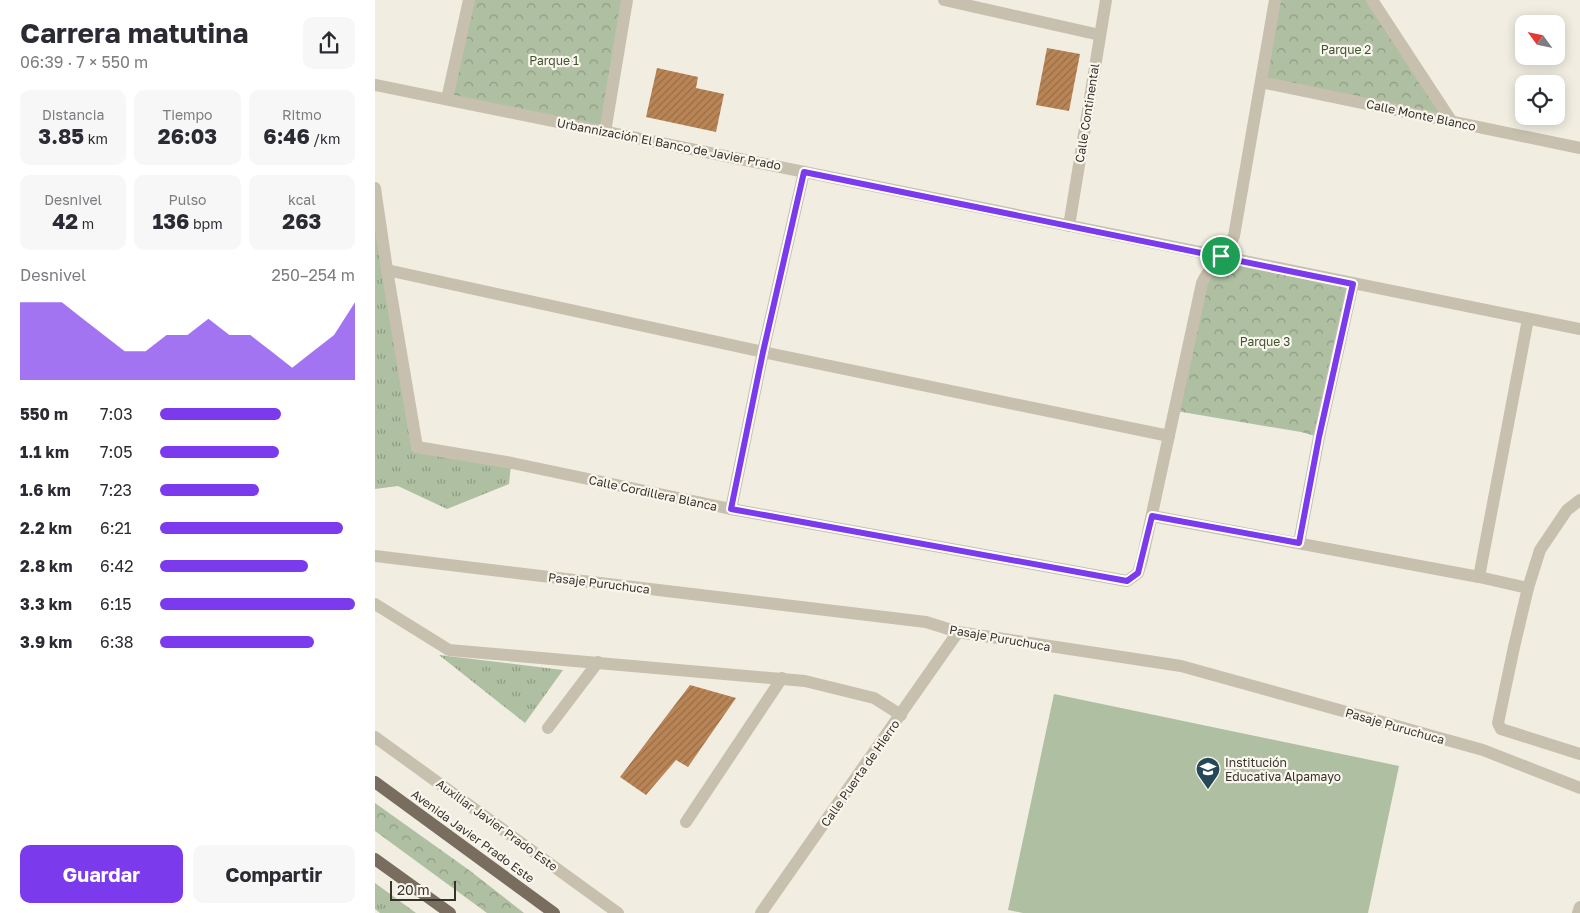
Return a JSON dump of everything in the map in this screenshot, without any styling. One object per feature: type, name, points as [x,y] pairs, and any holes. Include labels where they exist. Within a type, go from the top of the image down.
[{"type":"main road","name":"Avenida Javier Prado Este","points":[[375,782],[554,913]]},
{"type":"main road","points":[[375,859],[450,913]]},
{"type":"street","points":[[447,99],[469,0]]},
{"type":"street","points":[[605,132],[627,0]]},
{"type":"street","points":[[944,0],[1100,35]]},
{"type":"street","name":"Calle Continental","points":[[1069,226],[1106,0]]},
{"type":"street","points":[[1275,0],[1234,236],[1231,245],[1205,275],[1201,283],[1152,516],[1479,577],[1528,588]]},
{"type":"street","points":[[1372,0],[1452,122]]},
{"type":"street","name":"Calle Monte Blanco","points":[[1261,82],[1580,148]]},
{"type":"street","name":"Urbannización El Banco de Javier Prado","points":[[375,85],[1580,329]]},
{"type":"street","points":[[731,509],[763,352],[804,172]]},
{"type":"street","points":[[375,188],[387,270],[763,352],[1169,436]]},
{"type":"street","name":"Calle Cordillera Blanca","points":[[387,270],[417,447],[512,463],[731,509],[1127,581],[1138,573],[1152,516]]},
{"type":"street","points":[[1299,543],[1319,437],[1353,284]]},
{"type":"street","points":[[1479,577],[1528,319]]},
{"type":"street","points":[[1580,500],[1567,510],[1540,550],[1528,588],[1498,723],[1501,729],[1580,754]]},
{"type":"street","name":"Pasaje Puruchuca","points":[[375,556],[925,622],[958,632],[1181,666],[1483,750],[1580,788]]},
{"type":"street","points":[[375,604],[449,650],[805,680],[874,698],[901,715]]},
{"type":"street","name":"Calle Puerta de Hierro","points":[[761,913],[958,632]]},
{"type":"street","points":[[549,728],[598,662]]},
{"type":"street","points":[[686,822],[782,678]]},
{"type":"street","name":"Auxiliar Javier Prado Este","points":[[375,737],[618,913]]},
{"type":"street","points":[[1578,913],[1580,907]]},
{"type":"green space","name":"Parque 1","points":[[469,0],[627,0],[605,132],[447,99]]},
{"type":"green space","name":"Parque 2","points":[[1275,0],[1372,0],[1452,122],[1263,81]]},
{"type":"green space","points":[[375,189],[419,445],[511,464],[509,484],[447,509],[398,486],[375,489]]},
{"type":"green space","name":"Parque 3","points":[[1221,257],[1353,283],[1319,437],[1301,432],[1176,411],[1202,283]]},
{"type":"green space","points":[[439,655],[563,670],[525,723]]},
{"type":"green space","points":[[1054,694],[1399,766],[1368,913],[1023,913],[1008,910]]},
{"type":"green space","points":[[375,803],[469,870],[524,913],[487,913],[375,831]]},
{"type":"green space","points":[[375,883],[416,913],[380,913],[375,909]]},
{"type":"building","points":[[1047,48],[1080,54],[1069,111],[1036,105]]},
{"type":"building","points":[[657,68],[698,77],[696,88],[724,94],[716,132],[646,117]]},
{"type":"building","points":[[690,685],[736,698],[688,767],[676,760],[646,795],[620,777]]},
{"type":"place","name":"Institución Educativa Alpamayo","points":[[1208,790]]},
{"type":"route","points":[[804,172],[1221,256],[1353,284],[1319,437],[1299,543],[1152,516],[1138,573],[1127,581],[731,509],[763,352],[804,172]]}]
